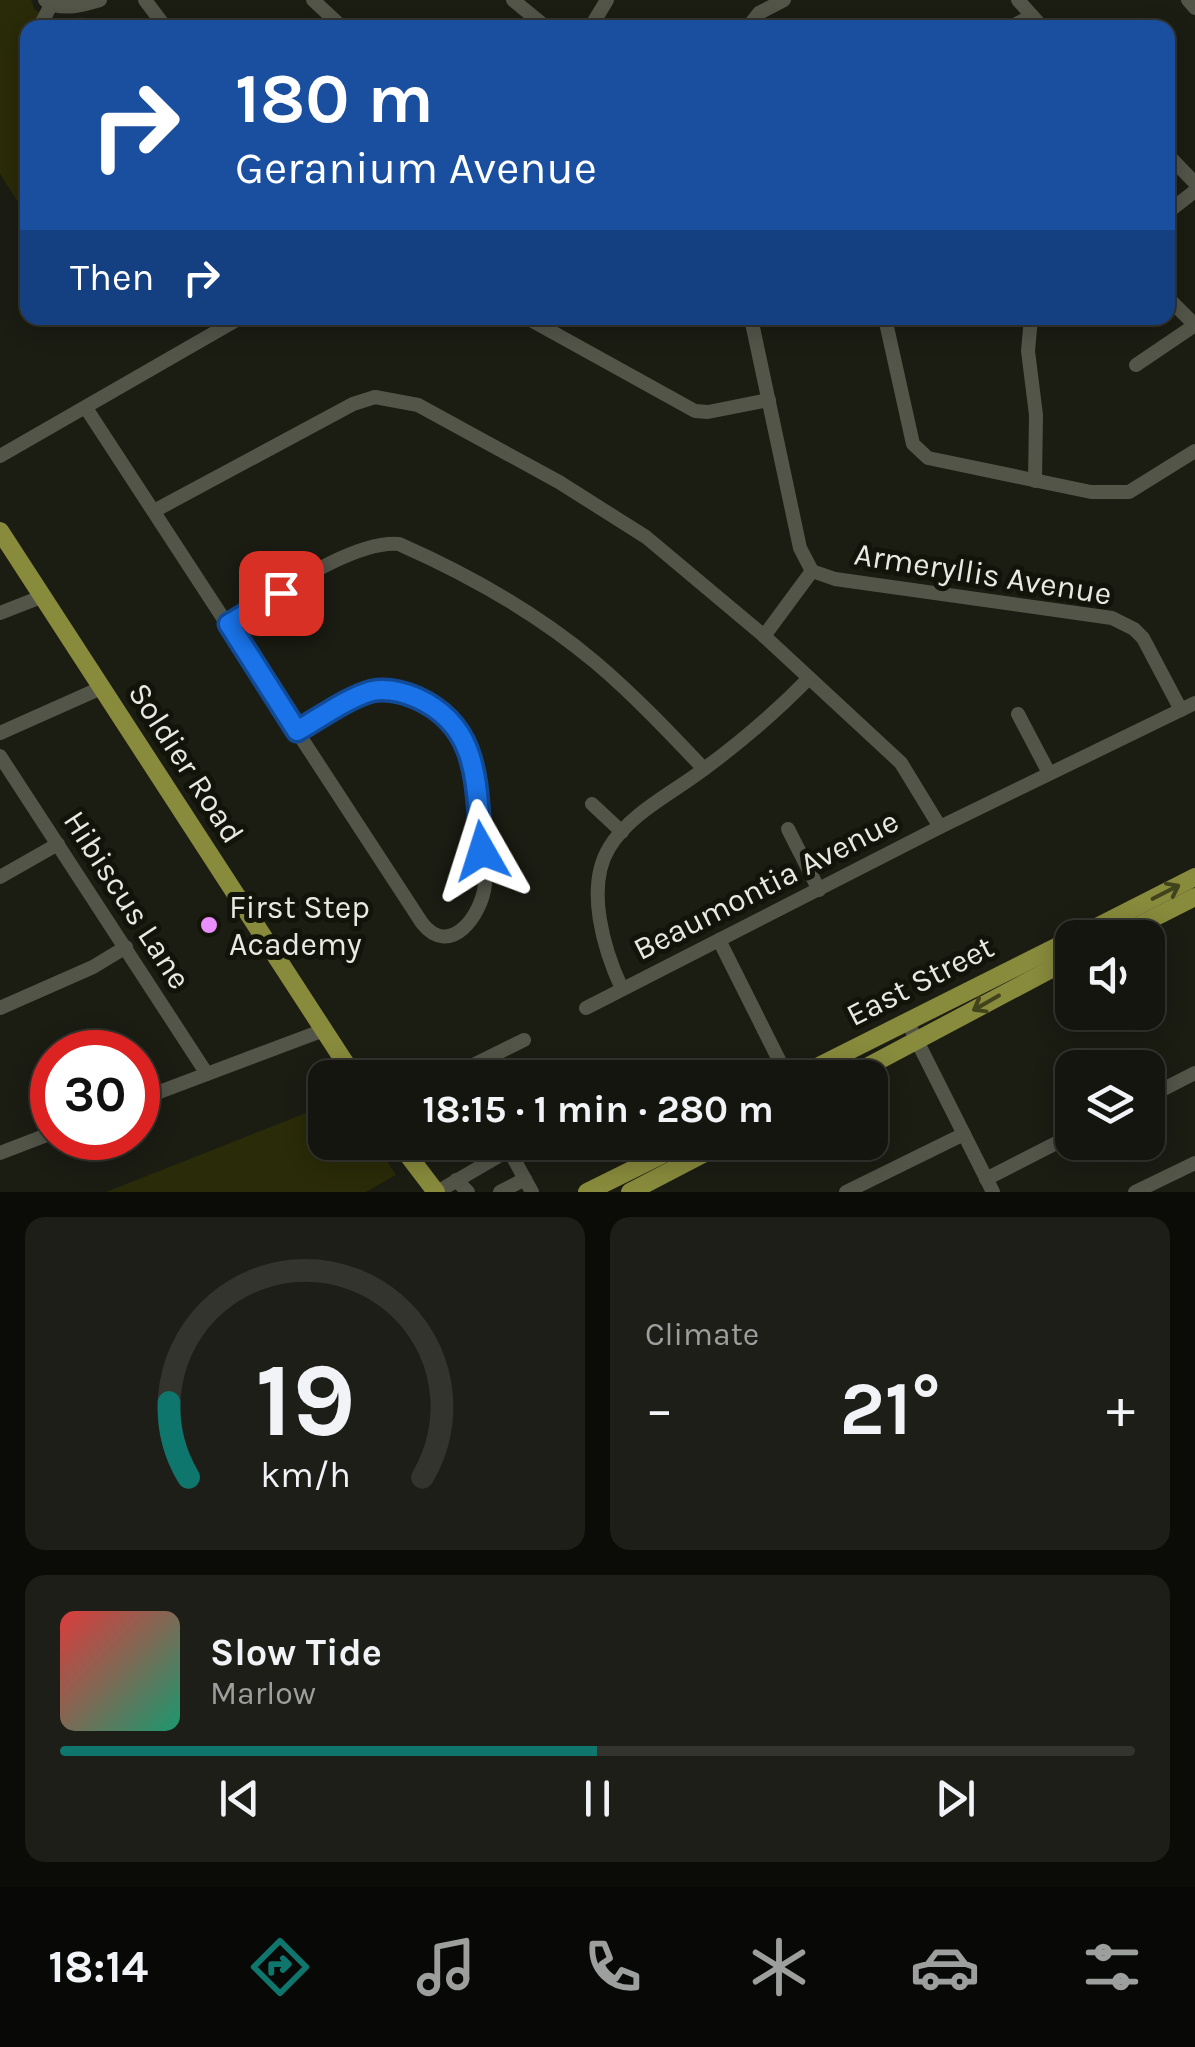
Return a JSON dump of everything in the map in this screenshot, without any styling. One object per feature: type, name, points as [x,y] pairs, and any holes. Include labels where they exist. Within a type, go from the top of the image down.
[{"type":"main road","name":"Soldier Road","points":[[0,531],[343,1060]]},
{"type":"main road","name":"East Street","points":[[1110,920],[1195,877]]},
{"type":"main road","points":[[1150,920],[1195,897]]},
{"type":"main road","name":"East Street","points":[[831,1060],[1055,947]]},
{"type":"main road","name":"East Street","points":[[881,1060],[1055,967]]},
{"type":"main road","points":[[405,1160],[422,1192]]},
{"type":"main road","points":[[411,1160],[437,1192]]},
{"type":"main road","points":[[587,1192],[617,1186],[659,1160]]},
{"type":"main road","points":[[630,1192],[691,1160]]},
{"type":"street","points":[[48,3],[82,6],[100,0]]},
{"type":"street","points":[[313,0],[334,20]]},
{"type":"street","points":[[514,0],[538,20]]},
{"type":"street","points":[[753,20],[784,0]]},
{"type":"street","points":[[1018,0],[1036,20]]},
{"type":"street","points":[[1188,0],[1195,8]]},
{"type":"street","points":[[1175,164],[1195,187],[1175,206]]},
{"type":"street","points":[[1136,366],[1195,325],[1175,305]]},
{"type":"street","points":[[0,456],[228,325]]},
{"type":"street","points":[[541,325],[695,411],[717,411],[768,400]]},
{"type":"street","name":"Armeryllis Avenue","points":[[752,325],[800,548],[812,570],[835,579],[1112,618],[1143,638],[1188,707]]},
{"type":"street","points":[[886,325],[912,444],[928,458],[1091,492],[1129,492],[1195,451]]},
{"type":"street","points":[[1030,325],[1028,351],[1036,415],[1035,481]]},
{"type":"street","points":[[154,511],[353,404],[375,397],[418,405],[559,482],[646,537],[764,636],[901,763],[940,827]]},
{"type":"street","points":[[86,408],[229,624],[297,731],[431,934],[452,935],[465,926],[484,901],[485,884],[470,748],[459,729],[424,702],[388,690],[370,692],[297,731]]},
{"type":"street","points":[[229,624],[356,551],[381,542],[399,544],[542,622],[594,660],[647,708],[704,769]]},
{"type":"street","points":[[764,636],[812,570]]},
{"type":"street","points":[[0,612],[41,597]]},
{"type":"street","name":"Beaumontia Avenue","points":[[809,678],[766,720],[632,821],[608,850],[598,888],[602,932],[622,989],[1049,772],[1188,707]]},
{"type":"street","points":[[0,733],[101,688]]},
{"type":"street","points":[[1018,714],[1049,772]]},
{"type":"street","name":"Hibiscus Lane","points":[[0,756],[207,1074]]},
{"type":"street","points":[[592,804],[622,832]]},
{"type":"street","points":[[788,829],[820,890]]},
{"type":"street","points":[[0,876],[58,844]]},
{"type":"street","points":[[719,940],[779,1060]]},
{"type":"street","points":[[0,1008],[93,967],[126,947]]},
{"type":"street","points":[[586,1008],[622,989]]},
{"type":"street","points":[[907,1021],[989,1185],[1055,1145]]},
{"type":"street","points":[[160,1092],[324,1030]]},
{"type":"street","points":[[484,1060],[524,1040]]},
{"type":"street","points":[[1165,1088],[1195,1073]]},
{"type":"street","points":[[846,1192],[964,1134]]},
{"type":"street","points":[[0,1153],[30,1141]]},
{"type":"street","points":[[437,1192],[509,1150],[528,1186],[500,1192]]},
{"type":"street","points":[[1136,1192],[1158,1187],[1195,1162]]},
{"type":"street","points":[[456,1180],[468,1192]]},
{"type":"shaded area","points":[[0,0],[31,0],[35,10],[57,20],[20,20],[20,205],[0,174]]},
{"type":"shaded area","points":[[306,1113],[308,1160],[386,1160],[396,1175],[366,1192],[106,1192]]},
{"type":"place","name":"First Step Academy","points":[[209,925]]},
{"type":"route","points":[[281,593],[229,624],[297,731],[370,692],[388,690],[424,702],[459,729],[470,748],[482,851]]}]
